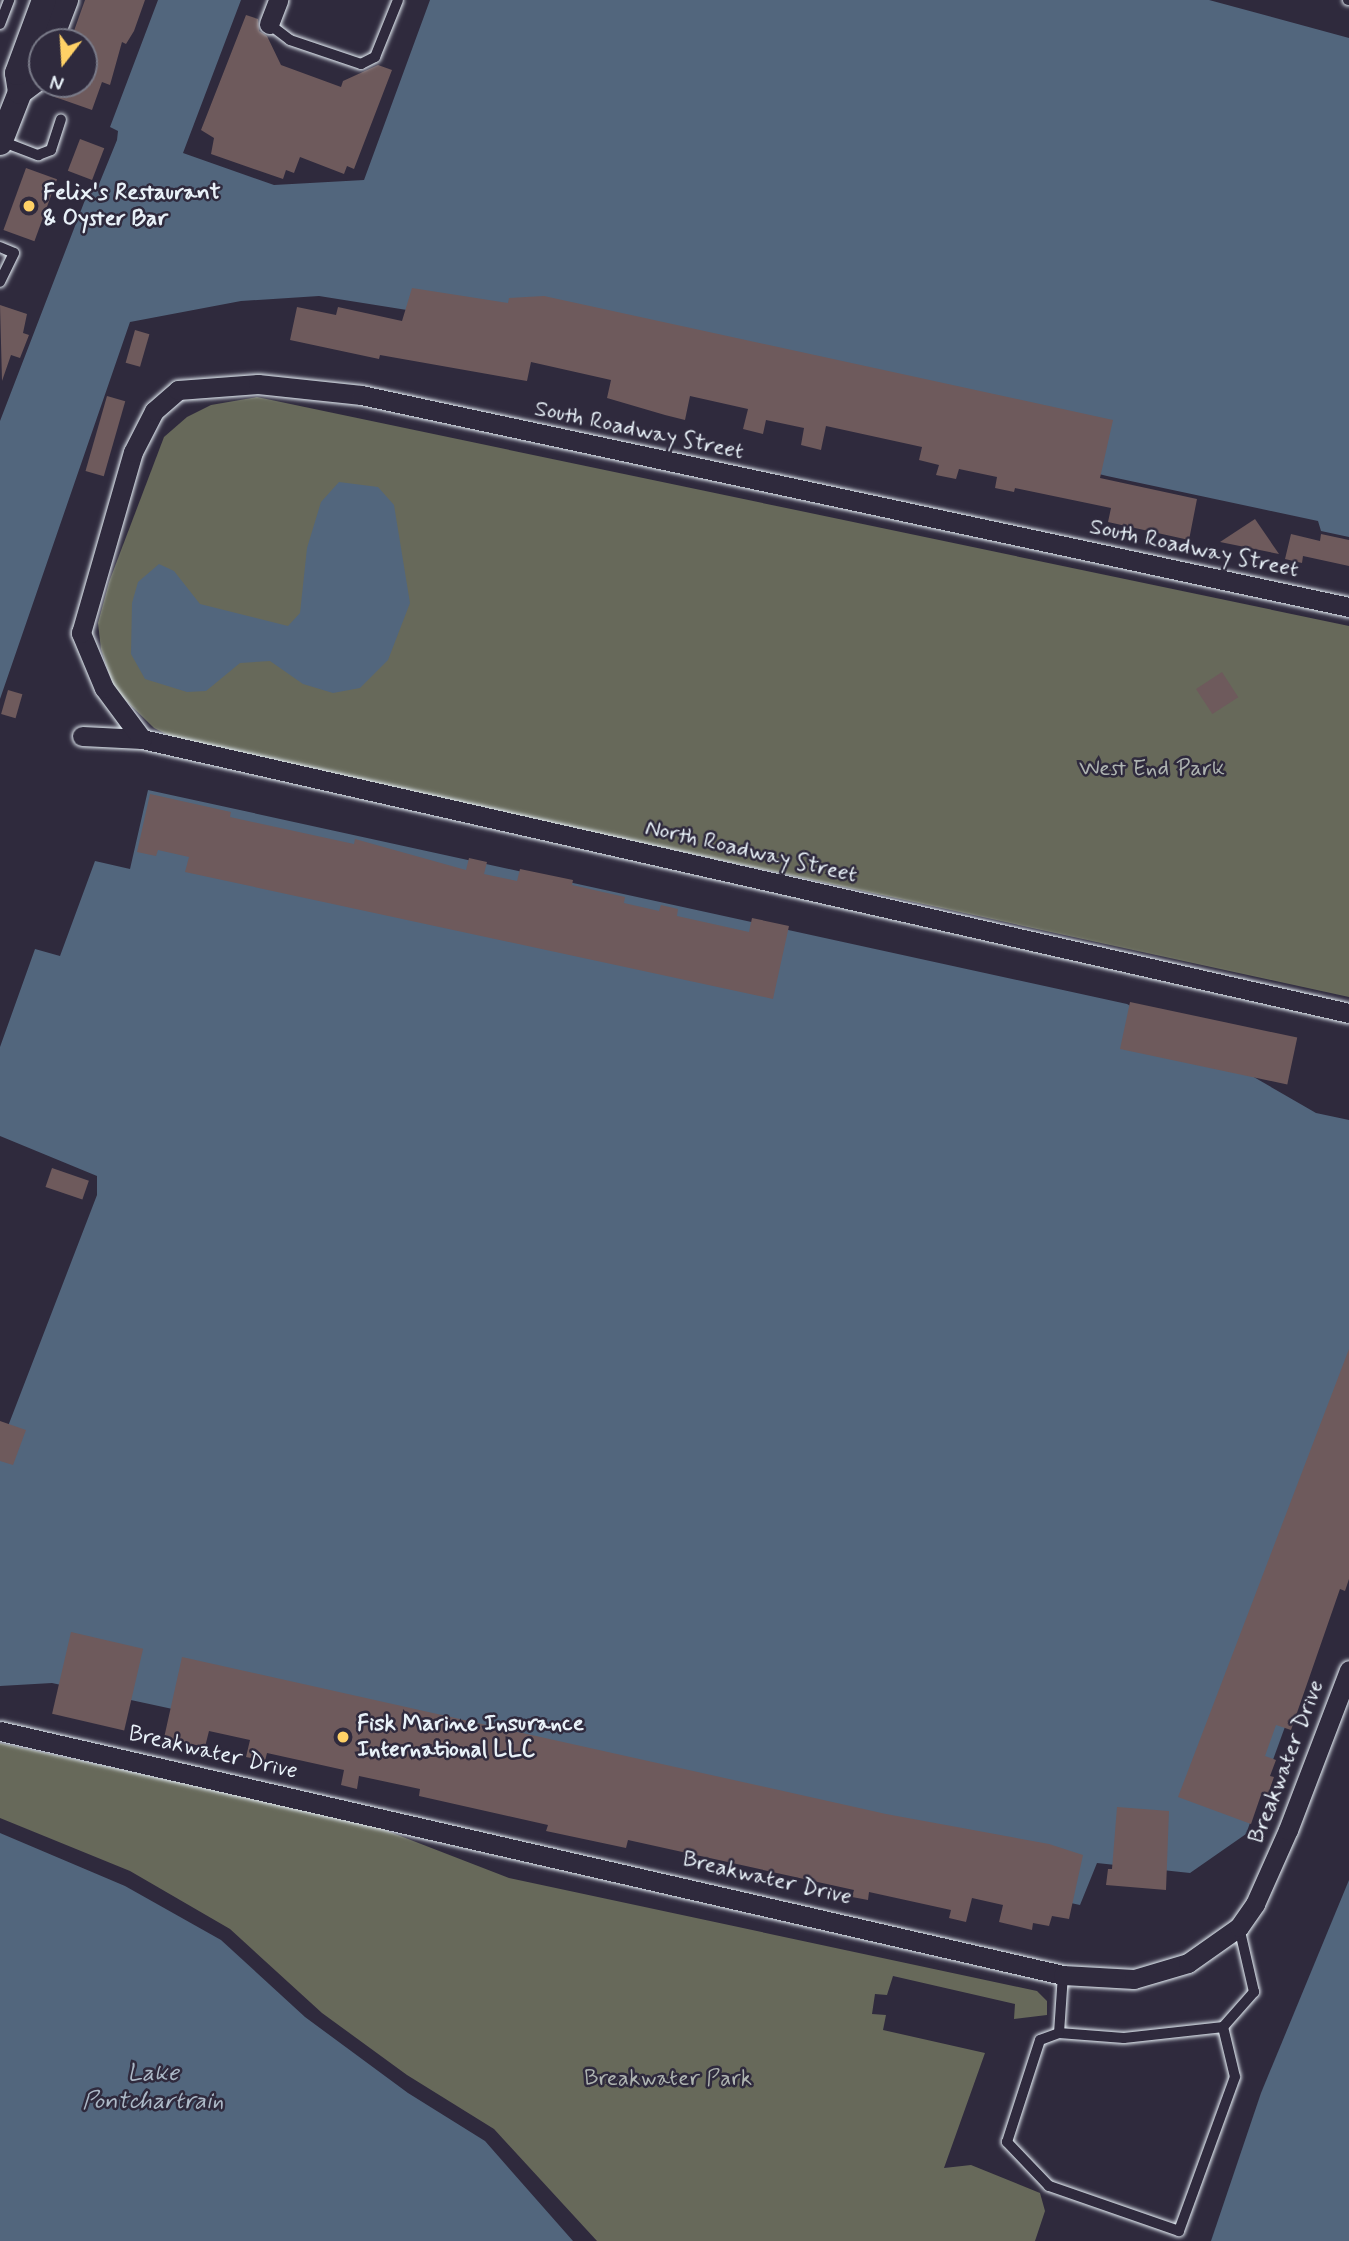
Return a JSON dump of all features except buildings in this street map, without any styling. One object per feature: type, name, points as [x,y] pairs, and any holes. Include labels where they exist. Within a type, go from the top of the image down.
[{"type":"street","points":[[0,142],[19,92],[17,73],[44,0]]},
{"type":"street","points":[[55,28],[66,0]]},
{"type":"street","points":[[269,24],[278,0]]},
{"type":"street","points":[[19,92],[28,86]]},
{"type":"street","name":"South Roadway Street","points":[[142,739],[104,688],[81,633],[133,452],[153,411],[178,390],[258,384],[361,395],[1349,607]]},
{"type":"street","name":"North Roadway Street","points":[[82,736],[142,739],[1349,1013]]},
{"type":"street","name":"Breakwater Drive","points":[[0,1731],[1063,1975],[1134,1979],[1188,1962],[1239,1927],[1255,1904],[1288,1830],[1349,1670]]},
{"type":"lane","points":[[0,24],[9,0]]},
{"type":"lane","points":[[269,24],[290,40],[362,64],[375,57],[398,0]]},
{"type":"lane","points":[[0,142],[38,155],[51,150],[61,120]]},
{"type":"lane","points":[[0,247],[14,253],[0,282]]},
{"type":"lane","points":[[1223,2027],[1235,2077],[1179,2231],[1049,2186],[1007,2142],[1040,2040],[1059,2034],[1124,2038],[1223,2027],[1254,1992],[1239,1927]]},
{"type":"lane","points":[[1059,2034],[1063,1975]]},
{"type":"green space","name":"West End Park","points":[[257,397],[1349,626],[1349,997],[184,743],[154,728],[114,689],[101,649],[98,623],[109,582],[164,437],[187,417],[211,405]]},
{"type":"green space","name":"Breakwater Park","points":[[0,1743],[372,1825],[509,1878],[1037,1991],[1047,2001],[1047,2015],[1014,2019],[1015,2004],[893,1976],[887,1995],[875,1994],[872,2014],[886,2015],[883,2030],[985,2053],[944,2168],[971,2165],[1040,2193],[1045,2211],[1035,2241],[597,2241],[494,2129],[407,2075],[322,2013],[230,1929],[130,1871],[0,1818]]},
{"type":"water","points":[[158,0],[241,0],[183,153],[274,185],[364,180],[430,0],[1209,0],[1349,38],[1349,537],[1321,531],[1318,521],[1107,476],[495,324],[319,296],[241,301],[130,322],[0,699],[0,421],[90,187],[97,189],[117,140],[118,131],[110,127]]},
{"type":"water","points":[[339,482],[378,487],[394,505],[410,603],[388,660],[360,688],[333,693],[303,684],[270,661],[240,663],[206,691],[187,692],[145,679],[131,654],[132,603],[138,582],[159,564],[174,571],[200,604],[288,626],[300,613],[307,548],[321,502]]},
{"type":"water","points":[[148,790],[1127,1004],[1316,1113],[1349,1120],[1349,1551],[1246,1834],[1190,1873],[1097,1863],[1080,1905],[52,1683],[0,1686],[0,1447],[97,1195],[97,1176],[0,1136],[0,1047],[35,949],[60,956],[95,861],[130,869]]},
{"type":"water","name":"Lake Pontchartrain","points":[[0,1833],[125,1886],[221,1940],[305,2017],[408,2093],[485,2141],[573,2241],[0,2241]]},
{"type":"water","points":[[1349,1880],[1349,2241],[1211,2241],[1261,2093]]},
{"type":"place","name":"Felix's Restaurant & Oyster Bar","points":[[29,206]]},
{"type":"place","name":"Fisk Marine Insurance International LLC","points":[[343,1737]]}]
